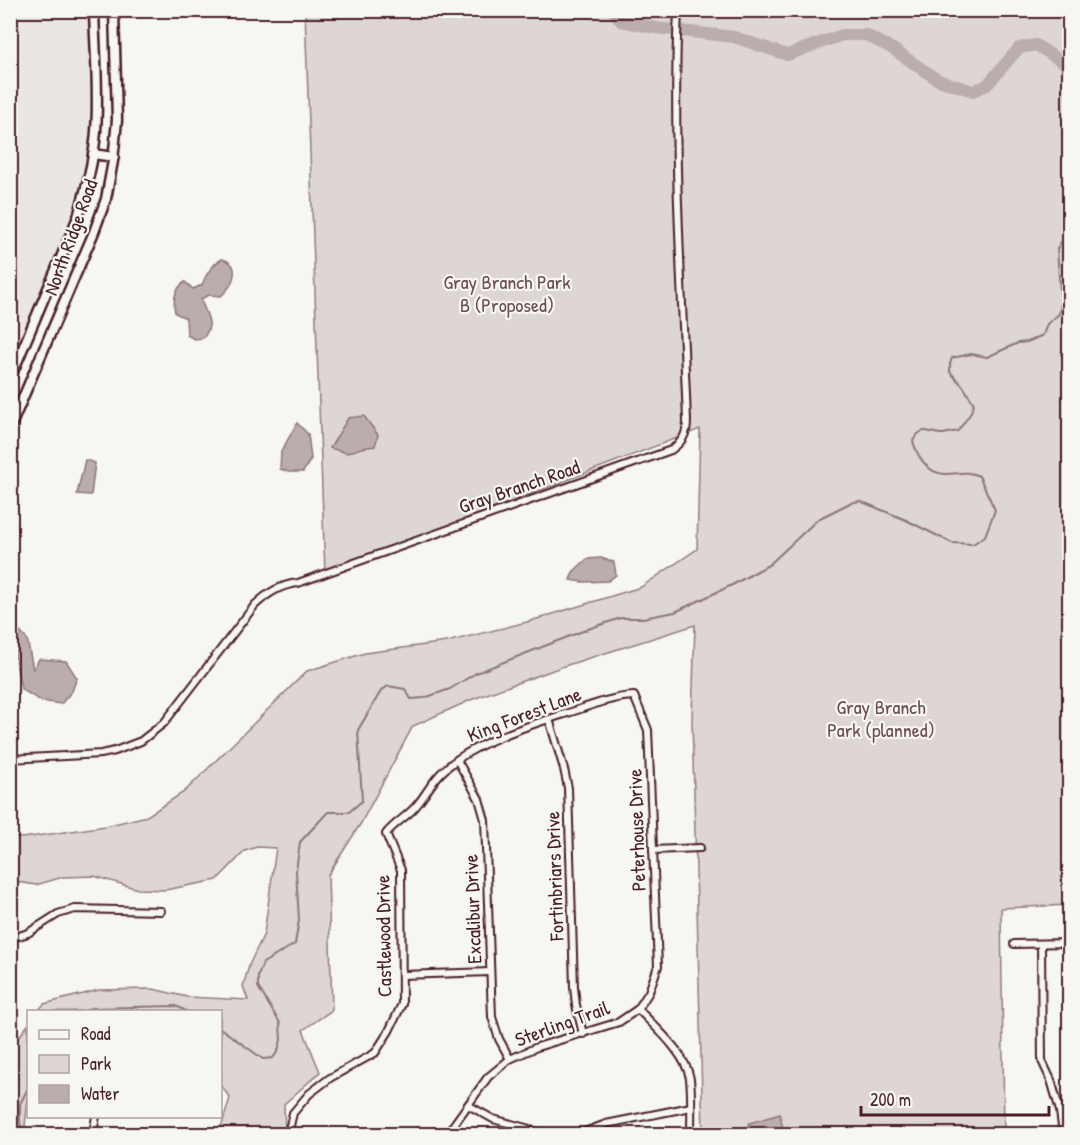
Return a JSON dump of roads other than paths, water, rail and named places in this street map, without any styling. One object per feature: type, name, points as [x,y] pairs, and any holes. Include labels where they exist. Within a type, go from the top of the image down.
[{"type":"main road","name":"North Ridge Road","points":[[10,379],[78,217],[86,189],[96,130],[94,10]]},
{"type":"main road","name":"North Ridge Road","points":[[10,428],[106,199],[114,157],[117,120],[114,10]]},
{"type":"main road","points":[[93,154],[114,157]]},
{"type":"street","name":"Gray Branch Road","points":[[10,759],[101,754],[129,747],[141,741],[164,723],[265,595],[278,588],[298,583],[671,450],[682,441],[687,421],[678,159],[676,55],[678,10]]},
{"type":"street","name":"King Forest Lane","points":[[386,834],[415,808],[441,773],[481,745],[549,719],[619,697],[634,696]]},
{"type":"street","name":"Peterhouse Drive","points":[[634,696],[648,729],[658,966]]},
{"type":"street","name":"Fortinbriars Drive","points":[[549,719],[568,788],[574,987],[583,1034]]},
{"type":"street","name":"Excalibur Drive","points":[[457,760],[480,799],[486,820],[492,1017],[499,1039],[510,1059]]},
{"type":"street","name":"Castlewood Drive","points":[[288,1134],[293,1113],[309,1094],[330,1078],[375,1053],[402,1004],[401,870],[386,834]]},
{"type":"street","points":[[653,850],[700,849]]},
{"type":"street","points":[[10,939],[28,933],[58,914],[75,909],[161,911]]},
{"type":"street","points":[[1014,944],[1070,943]]},
{"type":"street","points":[[1041,944],[1042,1061],[1051,1080],[1060,1111],[1063,1134]]},
{"type":"street","name":"Sterling Trail","points":[[447,1134],[489,1077],[510,1059],[537,1047],[619,1022],[638,1009],[649,992],[658,966]]},
{"type":"street","points":[[402,975],[490,972]]},
{"type":"street","points":[[638,1009],[684,1062],[690,1077],[691,1134]]},
{"type":"street","points":[[468,1104],[493,1119],[541,1134]]},
{"type":"street","points":[[579,1134],[606,1124],[691,1107]]},
{"type":"street","points":[[93,1134],[96,1118]]},
{"type":"water","points":[[222,259],[232,265],[234,276],[229,287],[221,296],[209,295],[201,299],[209,328],[203,338],[194,339],[187,335],[186,318],[175,313],[176,292],[185,282],[193,289],[202,285],[210,270]]},
{"type":"water","points":[[364,416],[378,435],[375,446],[347,453],[330,448],[348,418]]},
{"type":"water","points":[[297,423],[308,434],[311,459],[303,472],[289,472],[280,469],[281,452]]},
{"type":"water","points":[[85,460],[95,463],[91,495],[77,494]]},
{"type":"water","points":[[601,558],[614,562],[616,575],[608,581],[570,580],[573,572],[587,559]]},
{"type":"water","points":[[18,630],[27,639],[33,669],[39,659],[66,661],[77,678],[72,691],[61,704],[41,701],[21,689],[13,646]]},
{"type":"water","points":[[780,1114],[784,1134],[745,1134],[749,1123]]},
{"type":"waterway","points":[[613,10],[621,21],[656,28],[734,37],[787,55],[842,35],[866,35],[893,49],[938,80],[973,91],[987,85],[1019,48],[1036,45],[1061,61],[1070,62]]},
{"type":"waterway","points":[[1070,207],[1067,208],[1067,216],[1070,218]]},
{"type":"waterway","points":[[222,1029],[263,1059],[273,1058],[278,1051],[281,1040],[280,1023],[258,987],[258,976],[263,963],[295,944],[299,920],[296,871],[300,842],[328,812],[349,812],[362,801],[358,730],[381,691],[388,686],[405,689],[411,699],[424,698],[450,689],[476,673],[588,629],[621,618],[643,618],[675,612],[770,564],[818,519],[850,503],[860,501],[906,520],[952,543],[973,544],[985,536],[995,510],[979,476],[970,473],[945,474],[933,471],[920,458],[913,441],[923,431],[938,434],[958,431],[970,414],[974,404],[963,386],[950,372],[952,358],[971,354],[987,357],[1043,335],[1047,324],[1059,314],[1061,305],[1057,249],[1060,243],[1070,244]]},
{"type":"waterway","points":[[87,1010],[91,1008],[176,1006],[184,1010]]},
{"type":"waterway","points":[[23,1134],[20,1104],[27,1090]]},
{"type":"park label","name":"Gray Branch Park B (Proposed)","points":[[507,292]]},
{"type":"park label","name":"Gray Branch Park (planned)","points":[[881,718]]}]
